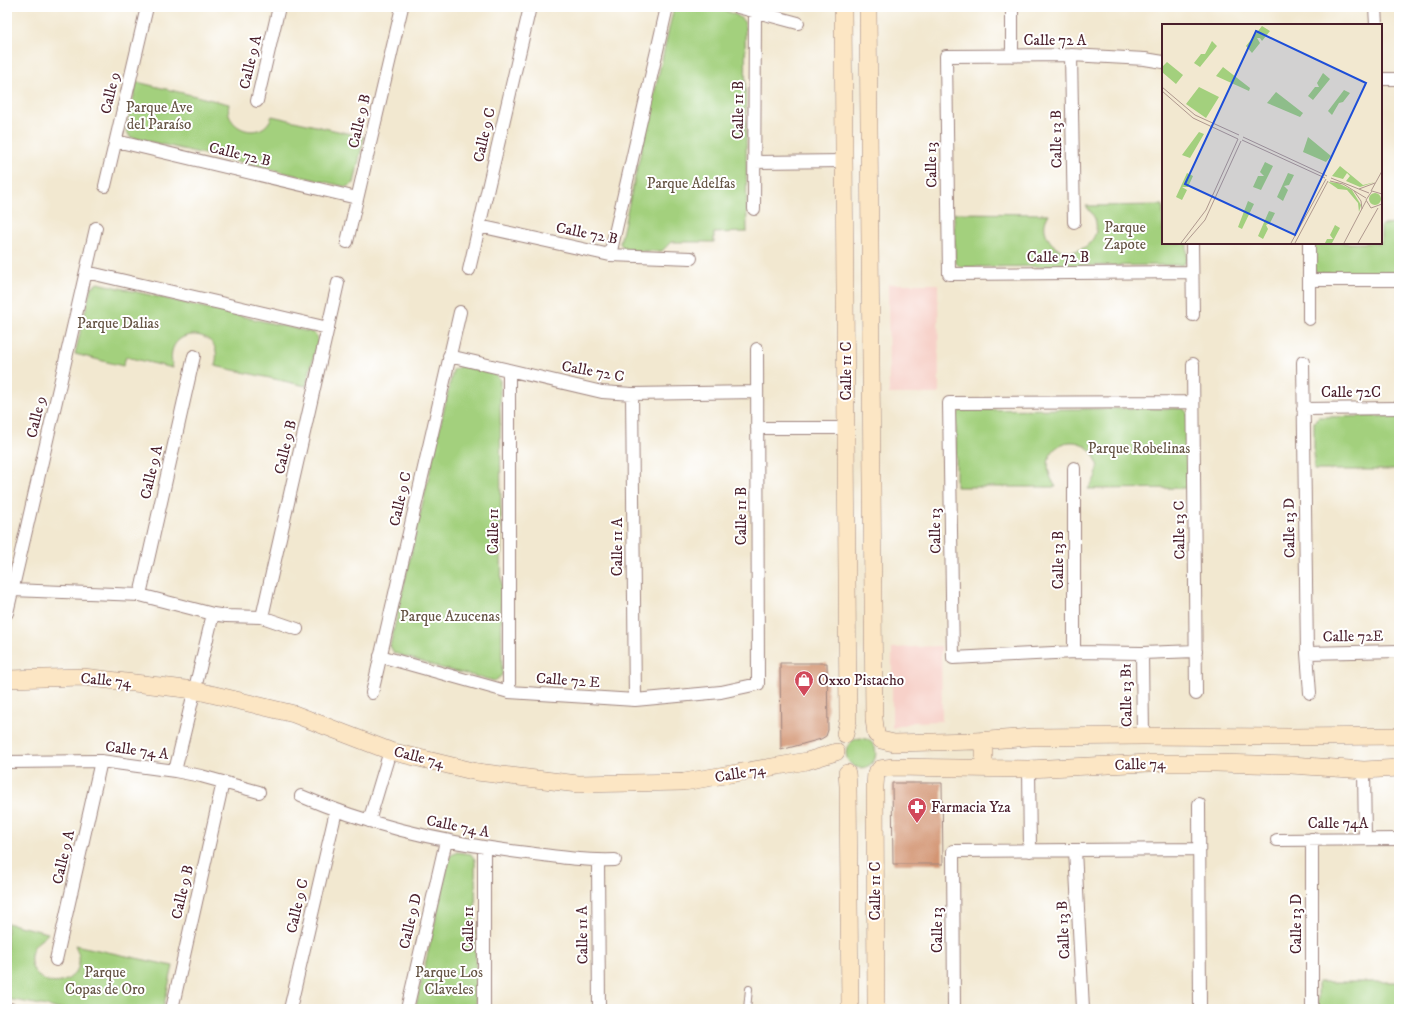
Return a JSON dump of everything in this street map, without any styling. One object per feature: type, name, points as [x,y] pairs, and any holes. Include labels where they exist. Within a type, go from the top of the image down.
[{"type":"main road","name":"Calle 11 C","points":[[843,7],[848,669],[848,720],[845,734]]},
{"type":"main road","name":"Calle 11 C","points":[[868,7],[874,719],[879,737]]},
{"type":"main road","points":[[844,33],[868,33]]},
{"type":"main road","points":[[845,314],[871,314]]},
{"type":"main road","points":[[846,339],[871,338]]},
{"type":"main road","points":[[846,366],[871,366]]},
{"type":"main road","points":[[848,669],[854,675],[861,678],[867,677],[874,672]]},
{"type":"main road","name":"Calle 74","points":[[7,679],[84,677],[194,690],[294,714],[390,750],[478,772],[578,784],[684,782],[807,761],[836,752]]},
{"type":"main road","points":[[864,729],[879,737],[886,754],[884,762],[878,771],[871,776],[858,778],[847,774],[839,764],[836,752],[845,734],[851,731],[864,729]]},
{"type":"main road","name":"Calle 74","points":[[879,737],[894,743],[1143,736],[1399,736]]},
{"type":"main road","points":[[1216,763],[1221,758],[1223,752],[1220,736]]},
{"type":"main road","points":[[1290,737],[1286,750],[1287,757],[1291,765]]},
{"type":"main road","points":[[984,740],[984,768]]},
{"type":"main road","points":[[918,742],[918,768]]},
{"type":"main road","name":"Calle 74","points":[[878,771],[918,768],[1029,769],[1149,763],[1291,765],[1364,770],[1399,768]]},
{"type":"main road","name":"Calle 11 C","points":[[876,1009],[874,786],[878,771]]},
{"type":"main road","name":"Calle 11 C","points":[[847,774],[850,1009]]},
{"type":"main road","points":[[849,937],[856,932],[862,931],[869,932],[876,937]]},
{"type":"street","name":"Calle 9","points":[[106,186],[147,7]]},
{"type":"street","name":"Calle 9 A","points":[[257,101],[279,7]]},
{"type":"street","name":"Calle 9 B","points":[[347,242],[402,7]]},
{"type":"street","name":"Calle 9 C","points":[[469,270],[530,7]]},
{"type":"street","points":[[610,255],[667,7]]},
{"type":"street","points":[[738,7],[798,23]]},
{"type":"street","points":[[1012,7],[1012,56]]},
{"type":"street","points":[[1375,7],[1376,24]]},
{"type":"street","name":"Calle 11 B","points":[[754,209],[755,12]]},
{"type":"street","name":"Calle 72 A","points":[[946,56],[1071,55],[1145,59],[1162,62]]},
{"type":"street","name":"Calle 13 B","points":[[1071,55],[1074,222]]},
{"type":"street","name":"Calle 13","points":[[946,56],[948,274]]},
{"type":"street","points":[[1382,79],[1399,79]]},
{"type":"street","name":"Calle 72 B","points":[[116,142],[357,198]]},
{"type":"street","points":[[754,162],[844,160]]},
{"type":"street","name":"Calle 72 B","points":[[479,226],[610,255],[691,258]]},
{"type":"street","name":"Calle 9","points":[[7,613],[96,228]]},
{"type":"street","points":[[1192,244],[1193,315]]},
{"type":"street","points":[[1308,244],[1309,319]]},
{"type":"street","points":[[86,272],[328,328]]},
{"type":"street","name":"Calle 72 B","points":[[948,274],[1192,272]]},
{"type":"street","points":[[1309,280],[1399,280]]},
{"type":"street","name":"Calle 9 B","points":[[262,617],[338,283]]},
{"type":"street","name":"Calle 9 C","points":[[372,693],[460,312]]},
{"type":"street","name":"Calle 11 B","points":[[757,349],[758,684]]},
{"type":"street","name":"Calle 9 A","points":[[140,595],[194,356]]},
{"type":"street","name":"Calle 72 C","points":[[449,356],[602,392],[632,394],[757,392]]},
{"type":"street","name":"Calle 13 D","points":[[1303,362],[1307,653],[1310,693]]},
{"type":"street","name":"Calle 13 C","points":[[1193,364],[1196,694]]},
{"type":"street","name":"Calle 11","points":[[508,371],[509,692]]},
{"type":"street","name":"Calle 11 A","points":[[632,394],[635,700]]},
{"type":"street","name":"Calle 13","points":[[1074,652],[953,658],[949,403],[1193,402]]},
{"type":"street","name":"Calle 72C","points":[[1303,408],[1399,408]]},
{"type":"street","points":[[757,428],[846,428]]},
{"type":"street","name":"Calle 13 B","points":[[1074,468],[1074,652]]},
{"type":"street","points":[[12,590],[140,595],[213,614],[226,616],[262,617],[297,629]]},
{"type":"street","points":[[175,771],[213,614]]},
{"type":"street","points":[[1074,652],[1142,653],[1196,651]]},
{"type":"street","name":"Calle 72E","points":[[1307,653],[1399,651]]},
{"type":"street","name":"Calle 13 B1","points":[[1142,653],[1143,736]]},
{"type":"street","name":"Calle 72 E","points":[[380,656],[509,692],[635,700],[721,692],[758,684]]},
{"type":"street","points":[[369,822],[390,750]]},
{"type":"street","name":"Calle 9 A","points":[[56,960],[101,761]]},
{"type":"street","name":"Calle 74 A","points":[[7,762],[101,761],[175,771],[259,792]]},
{"type":"street","points":[[1029,769],[1030,851],[1200,849]]},
{"type":"street","points":[[1364,770],[1365,839]]},
{"type":"street","name":"Calle 9 B","points":[[172,1009],[223,782]]},
{"type":"street","name":"Calle 74 A","points":[[301,796],[336,811],[369,822],[446,841],[484,848],[598,860],[615,860]]},
{"type":"street","points":[[1199,804],[1200,1009]]},
{"type":"street","name":"Calle 9 C","points":[[290,1009],[336,811]]},
{"type":"street","name":"Calle 13 D","points":[[1312,839],[1312,1009]]},
{"type":"street","name":"Calle 74A","points":[[1277,840],[1399,839]]},
{"type":"street","name":"Calle 9 D","points":[[406,1009],[446,841]]},
{"type":"street","name":"Calle 11","points":[[484,848],[484,1009]]},
{"type":"street","name":"Calle 13 B","points":[[1075,850],[1083,1009]]},
{"type":"street","name":"Calle 13","points":[[954,1009],[953,851],[1030,851]]},
{"type":"street","name":"Calle 11 A","points":[[598,860],[599,1009]]},
{"type":"lane","points":[[747,1009],[749,989]]},
{"type":"shaded area","points":[[888,284],[938,284],[939,394],[889,394]]},
{"type":"shaded area","points":[[941,646],[942,721],[914,722],[892,728],[892,648]]},
{"type":"green space","name":"Parque Adelfas","points":[[674,7],[702,7],[723,10],[739,17],[745,23],[747,232],[714,233],[714,242],[671,242],[662,251],[625,251],[620,243]]},
{"type":"green space","name":"Parque Ave del Paraíso","points":[[137,82],[229,104],[229,113],[232,121],[245,130],[253,131],[261,129],[267,124],[272,116],[364,137],[354,183],[347,187],[130,137],[126,130]]},
{"type":"green space","name":"Parque Zapote","points":[[1162,205],[1162,244],[1187,244],[1187,259],[1183,265],[960,267],[955,262],[954,213],[1049,214],[1045,226],[1045,232],[1048,238],[1055,246],[1063,251],[1072,251],[1081,249],[1094,237],[1096,229],[1095,219],[1086,206]]},
{"type":"green space","points":[[1399,224],[1399,273],[1318,273],[1312,268],[1312,244],[1382,244],[1382,225]]},
{"type":"green space","name":"Parque Dalias","points":[[98,283],[314,333],[318,340],[306,386],[215,366],[216,351],[212,343],[197,335],[180,339],[174,345],[171,355],[173,368],[126,357],[123,366],[75,354],[91,287]]},
{"type":"green space","name":"Parque Azucenas","points":[[461,366],[495,374],[500,380],[502,675],[495,681],[441,668],[394,653],[390,646],[453,370]]},
{"type":"green space","name":"Parque Robelinas","points":[[1183,408],[1188,414],[1189,488],[1088,489],[1095,478],[1097,462],[1088,448],[1078,443],[1069,442],[1059,446],[1052,452],[1048,462],[1049,473],[1056,487],[956,487],[956,416],[961,410]]},
{"type":"green space","points":[[1399,416],[1399,470],[1314,470],[1314,422],[1319,417]]},
{"type":"green space","points":[[861,738],[872,742],[876,753],[872,764],[861,768],[850,764],[846,753],[850,742]]},
{"type":"green space","name":"Parque Los Claveles","points":[[457,852],[471,854],[475,860],[476,1009],[415,1009],[450,856]]},
{"type":"green space","name":"Parque Copas de Oro","points":[[7,923],[48,933],[34,947],[31,960],[32,967],[36,974],[49,982],[57,983],[65,981],[76,971],[79,960],[75,945],[173,966],[163,1009],[58,1009],[7,999]]},
{"type":"green space","points":[[1318,982],[1399,982],[1399,1009],[1318,1009]]},
{"type":"building","name":"Oxxo Pistacho","points":[[780,663],[827,663],[828,730],[826,736],[821,739],[781,750]]},
{"type":"building","name":"Farmacia Yza","points":[[892,783],[942,783],[943,864],[893,864]]},
{"type":"place","name":"Oxxo Pistacho","points":[[804,697]]},
{"type":"place","name":"Farmacia Yza","points":[[917,824]]}]
